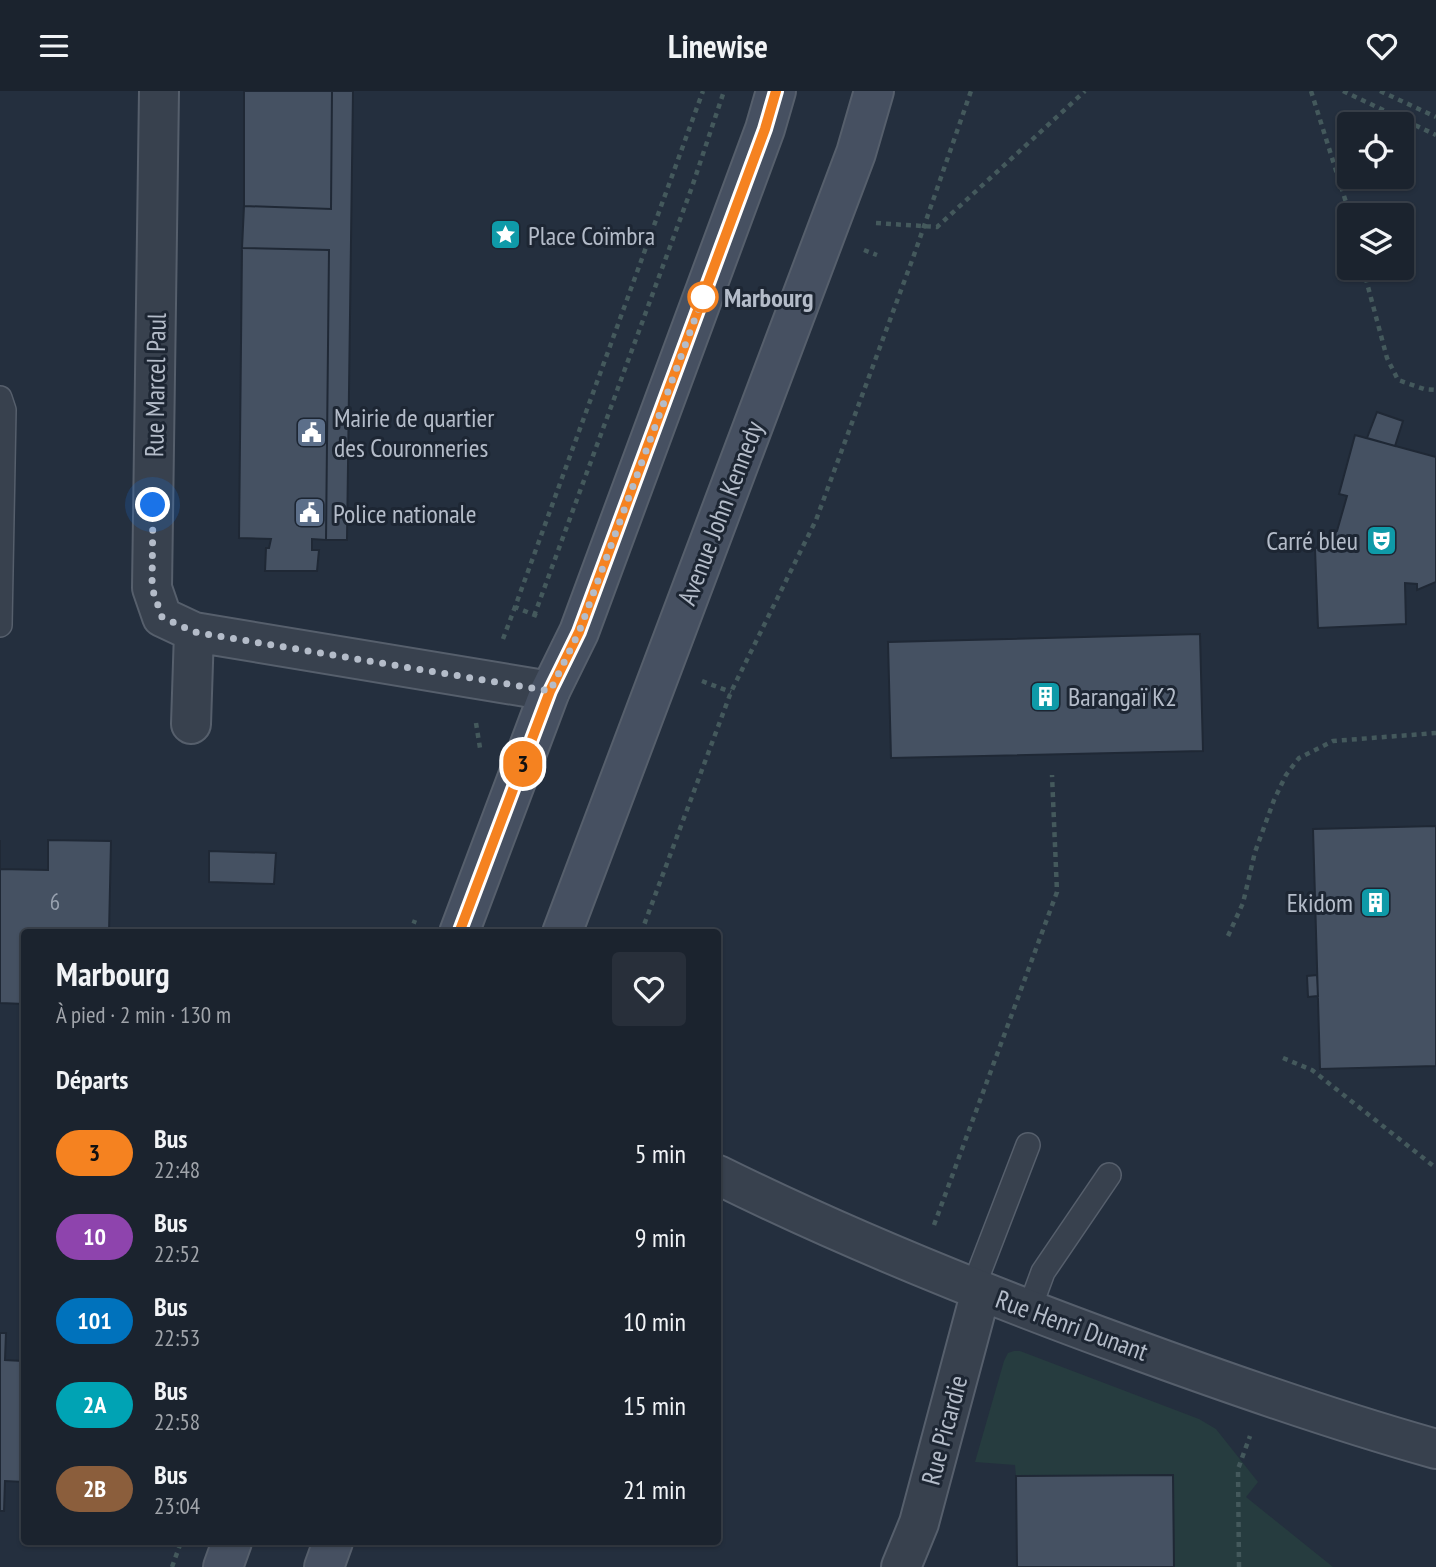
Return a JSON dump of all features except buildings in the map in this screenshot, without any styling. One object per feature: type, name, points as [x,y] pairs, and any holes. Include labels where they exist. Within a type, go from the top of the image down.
[{"type":"main road","points":[[461,929],[517,686],[579,632],[765,129],[776,91]]},
{"type":"main road","name":"Avenue John Kennedy","points":[[564,929],[856,153],[874,91]]},
{"type":"main road","points":[[223,1567],[231,1545]]},
{"type":"main road","points":[[324,1567],[333,1545]]},
{"type":"street","name":"Rue Marcel Paul","points":[[159,91],[152,588],[162,617],[194,632],[517,686]]},
{"type":"street","points":[[191,724],[194,632]]},
{"type":"street","name":"Rue Henri Dunant","points":[[721,1176],[977,1290],[1265,1396],[1436,1449]]},
{"type":"street","name":"Rue Picardie","points":[[901,1567],[919,1523],[977,1290]]},
{"type":"lane","points":[[0,398],[4,410],[0,625]]},
{"type":"lane","points":[[977,1290],[1028,1145]]},
{"type":"lane","points":[[1030,1310],[1043,1272],[1109,1175]]},
{"type":"path","points":[[517,686],[515,607],[703,91]]},
{"type":"path","points":[[476,760],[481,747],[474,716],[517,686],[532,639],[534,614],[692,187],[724,91]]},
{"type":"path","points":[[642,929],[731,692],[816,520],[971,91]]},
{"type":"path","points":[[871,223],[937,227],[1085,91]]},
{"type":"path","points":[[1311,91],[1346,203]]},
{"type":"path","points":[[1343,91],[1436,135]]},
{"type":"path","points":[[1380,91],[1436,117]]},
{"type":"path","points":[[1366,280],[1387,358],[1398,380],[1436,390]]},
{"type":"path","points":[[515,607],[579,632]]},
{"type":"path","points":[[701,680],[731,692]]},
{"type":"path","points":[[1228,936],[1243,903],[1255,852],[1274,800],[1286,775],[1299,758],[1333,741],[1436,733]]},
{"type":"path","points":[[919,1265],[1057,892],[1052,775]]},
{"type":"path","points":[[411,929],[419,908]]},
{"type":"path","points":[[1283,1058],[1312,1070],[1436,1168]]},
{"type":"path","points":[[1239,1567],[1237,1469],[1265,1396]]},
{"type":"path","points":[[172,1567],[180,1545]]},
{"type":"green space","points":[[1014,1351],[1199,1419],[1216,1429],[1258,1482],[1246,1497],[1333,1567],[1174,1567],[1173,1475],[1016,1476],[1015,1465],[975,1462],[1004,1361],[1008,1353]]},
{"type":"bus line","name":"3","points":[[461,929],[550,691],[579,632],[765,129],[776,91]]},
{"type":"place","name":"Place Coïmbra","points":[[505,235]]},
{"type":"place","name":"Marbourg","points":[[703,297]]},
{"type":"place","name":"Mairie de quartier des Couronneries","points":[[311,432]]},
{"type":"place","name":"Police nationale","points":[[310,513]]},
{"type":"place","name":"Carré bleu","points":[[1381,540]]},
{"type":"place","name":"Barangaï K2","points":[[1045,696]]},
{"type":"place","name":"Ekidom","points":[[1376,902]]},
{"type":"route","points":[[153,505],[152,588],[162,617],[194,632],[550,691],[579,632],[703,297]]}]
